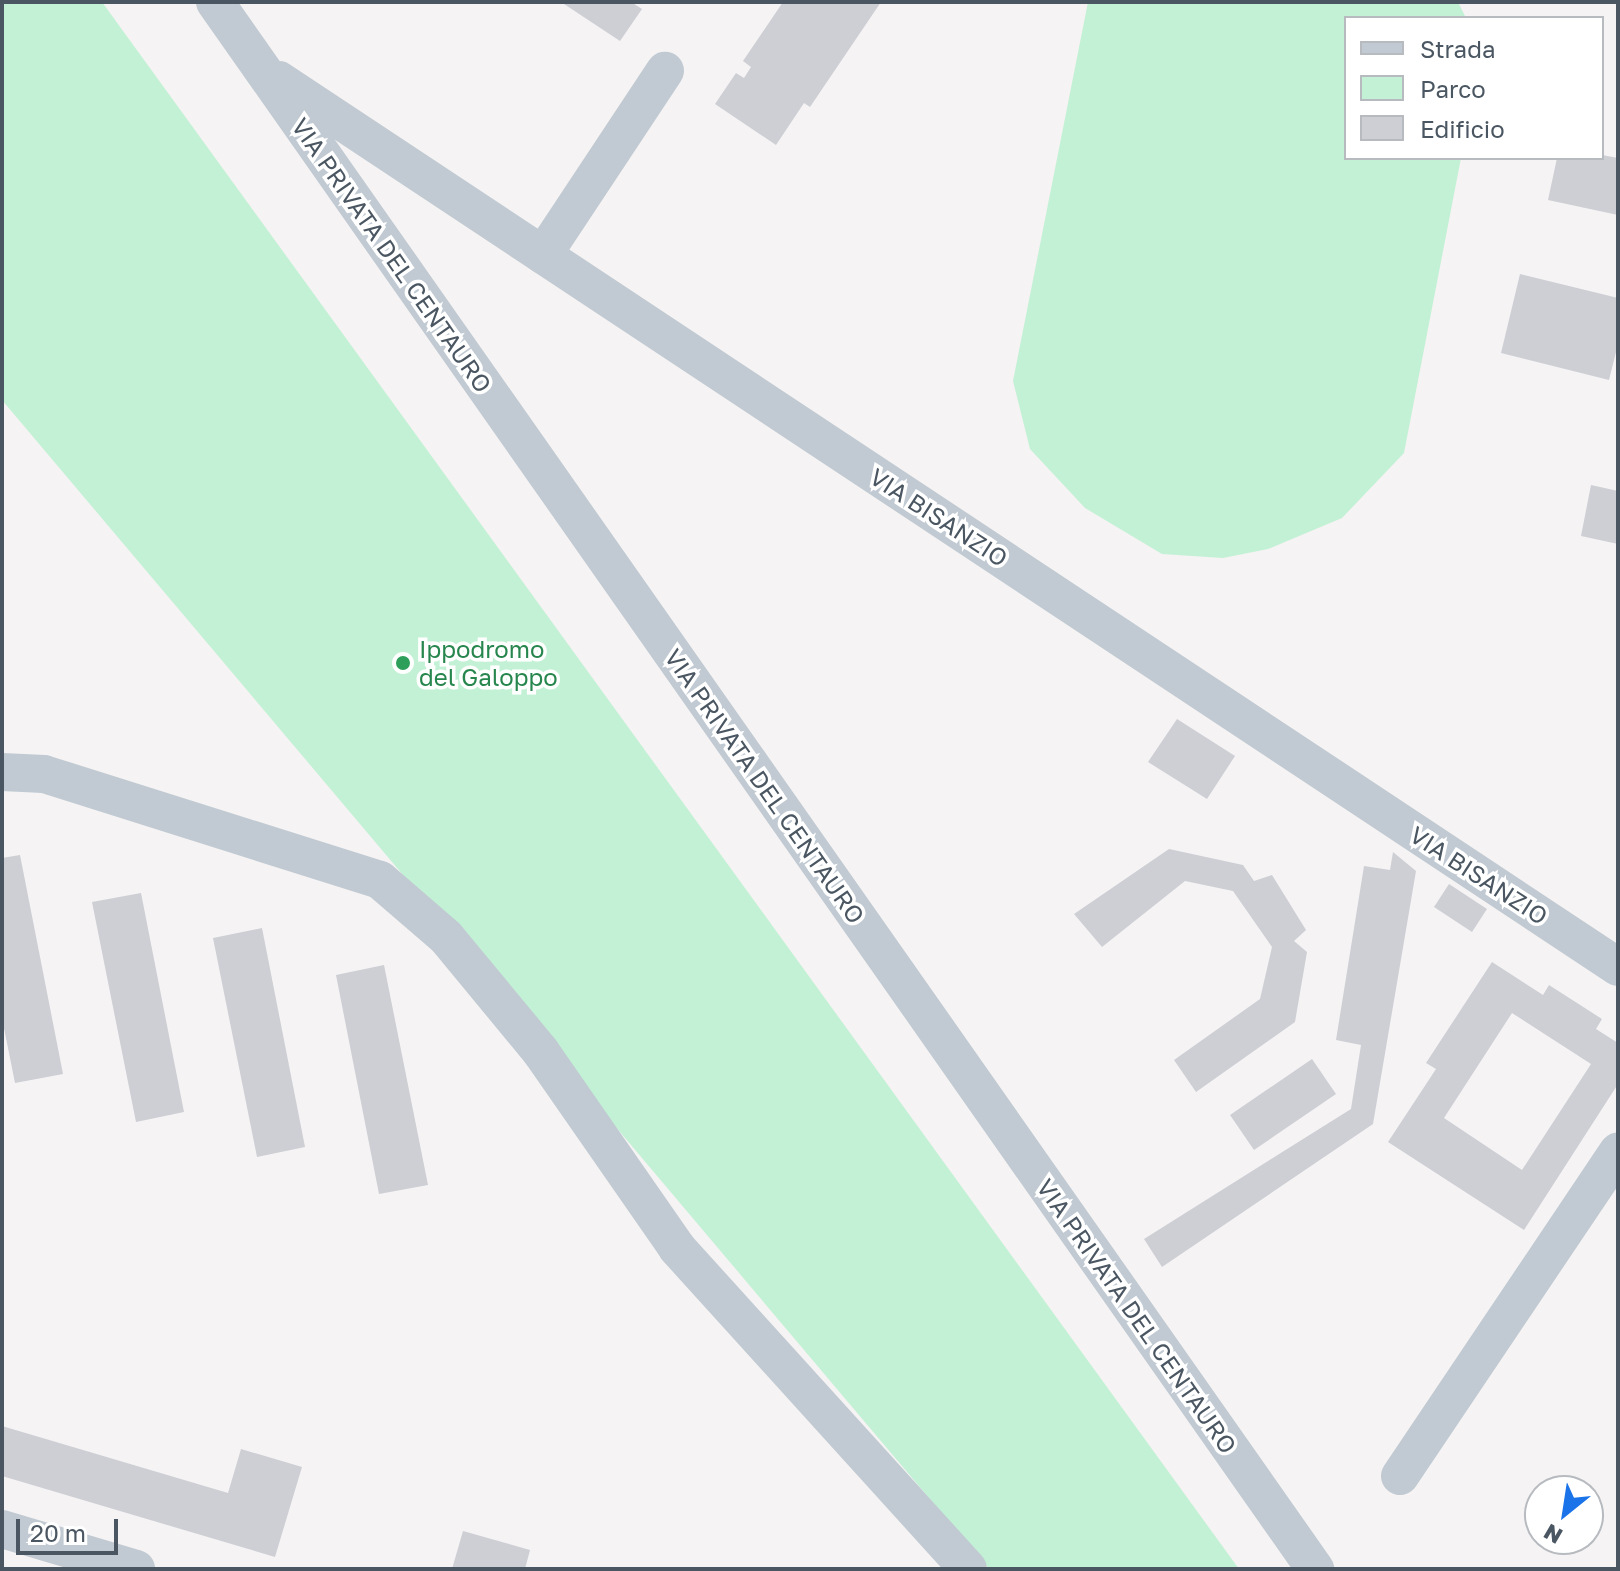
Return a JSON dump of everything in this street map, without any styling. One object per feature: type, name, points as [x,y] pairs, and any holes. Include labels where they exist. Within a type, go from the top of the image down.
[{"type":"street","name":"VIA PRIVATA DEL CENTAURO","points":[[215,2],[1315,1569]]},
{"type":"street","name":"VIA BISANZIO","points":[[260,67],[1618,967]]},
{"type":"street","points":[[543,255],[665,71]]},
{"type":"street","points":[[2,772],[44,774],[380,880],[446,937],[541,1052],[677,1248],[968,1569]]},
{"type":"street","points":[[1400,1476],[1618,1151]]},
{"type":"street","points":[[2,1529],[136,1569]]},
{"type":"green space","name":"Ippodromo del Galoppo","points":[[2,2],[102,2],[1239,1569],[989,1569],[2,400]]},
{"type":"green space","points":[[1088,2],[1458,2],[1465,16],[1344,16],[1344,160],[1461,160],[1404,453],[1342,518],[1268,549],[1223,558],[1162,554],[1085,508],[1030,449],[1013,381]]},
{"type":"building","points":[[561,2],[631,2],[642,9],[620,41]]},
{"type":"building","points":[[783,2],[881,2],[810,107],[804,103],[776,145],[715,104],[736,73],[744,78],[751,67],[743,61]]},
{"type":"building","points":[[1604,155],[1618,158],[1618,215],[1548,200],[1557,160],[1604,160]]},
{"type":"building","points":[[1520,274],[1618,298],[1618,344],[1609,380],[1501,353]]},
{"type":"building","points":[[1591,485],[1618,491],[1618,544],[1581,536]]},
{"type":"building","points":[[1177,719],[1235,756],[1207,799],[1148,762]]},
{"type":"building","points":[[1169,849],[1243,865],[1254,881],[1272,875],[1306,930],[1294,941],[1307,952],[1295,1022],[1196,1092],[1174,1060],[1260,999],[1272,947],[1233,891],[1185,881],[1102,947],[1074,914]]},
{"type":"building","points":[[1393,852],[1416,871],[1373,1124],[1162,1267],[1144,1239],[1351,1109],[1361,1045],[1336,1040],[1364,866],[1390,870]]},
{"type":"building","points":[[20,855],[63,1074],[15,1083],[2,1018],[2,858]]},
{"type":"building","points":[[1449,884],[1487,909],[1472,932],[1434,907]]},
{"type":"building","points":[[141,893],[184,1112],[136,1122],[92,902]]},
{"type":"building","points":[[262,928],[305,1147],[257,1157],[213,938]]},
{"type":"building","points":[[1492,962],[1543,995],[1549,985],[1602,1019],[1596,1029],[1618,1043],[1618,1084],[1524,1230],[1388,1142],[1436,1069],[1426,1063]],"holes":[[[1512,1013],[1591,1064],[1522,1170],[1444,1118]]]},
{"type":"building","points":[[384,965],[428,1185],[379,1194],[336,975]]},
{"type":"building","points":[[1312,1059],[1336,1094],[1254,1150],[1230,1115]]},
{"type":"building","points":[[2,1426],[228,1493],[241,1449],[302,1467],[275,1557],[2,1476]]},
{"type":"building","points":[[463,1531],[530,1550],[525,1569],[452,1569]]},
{"type":"place","name":"Ippodromo del Galoppo","points":[[403,663]]}]
